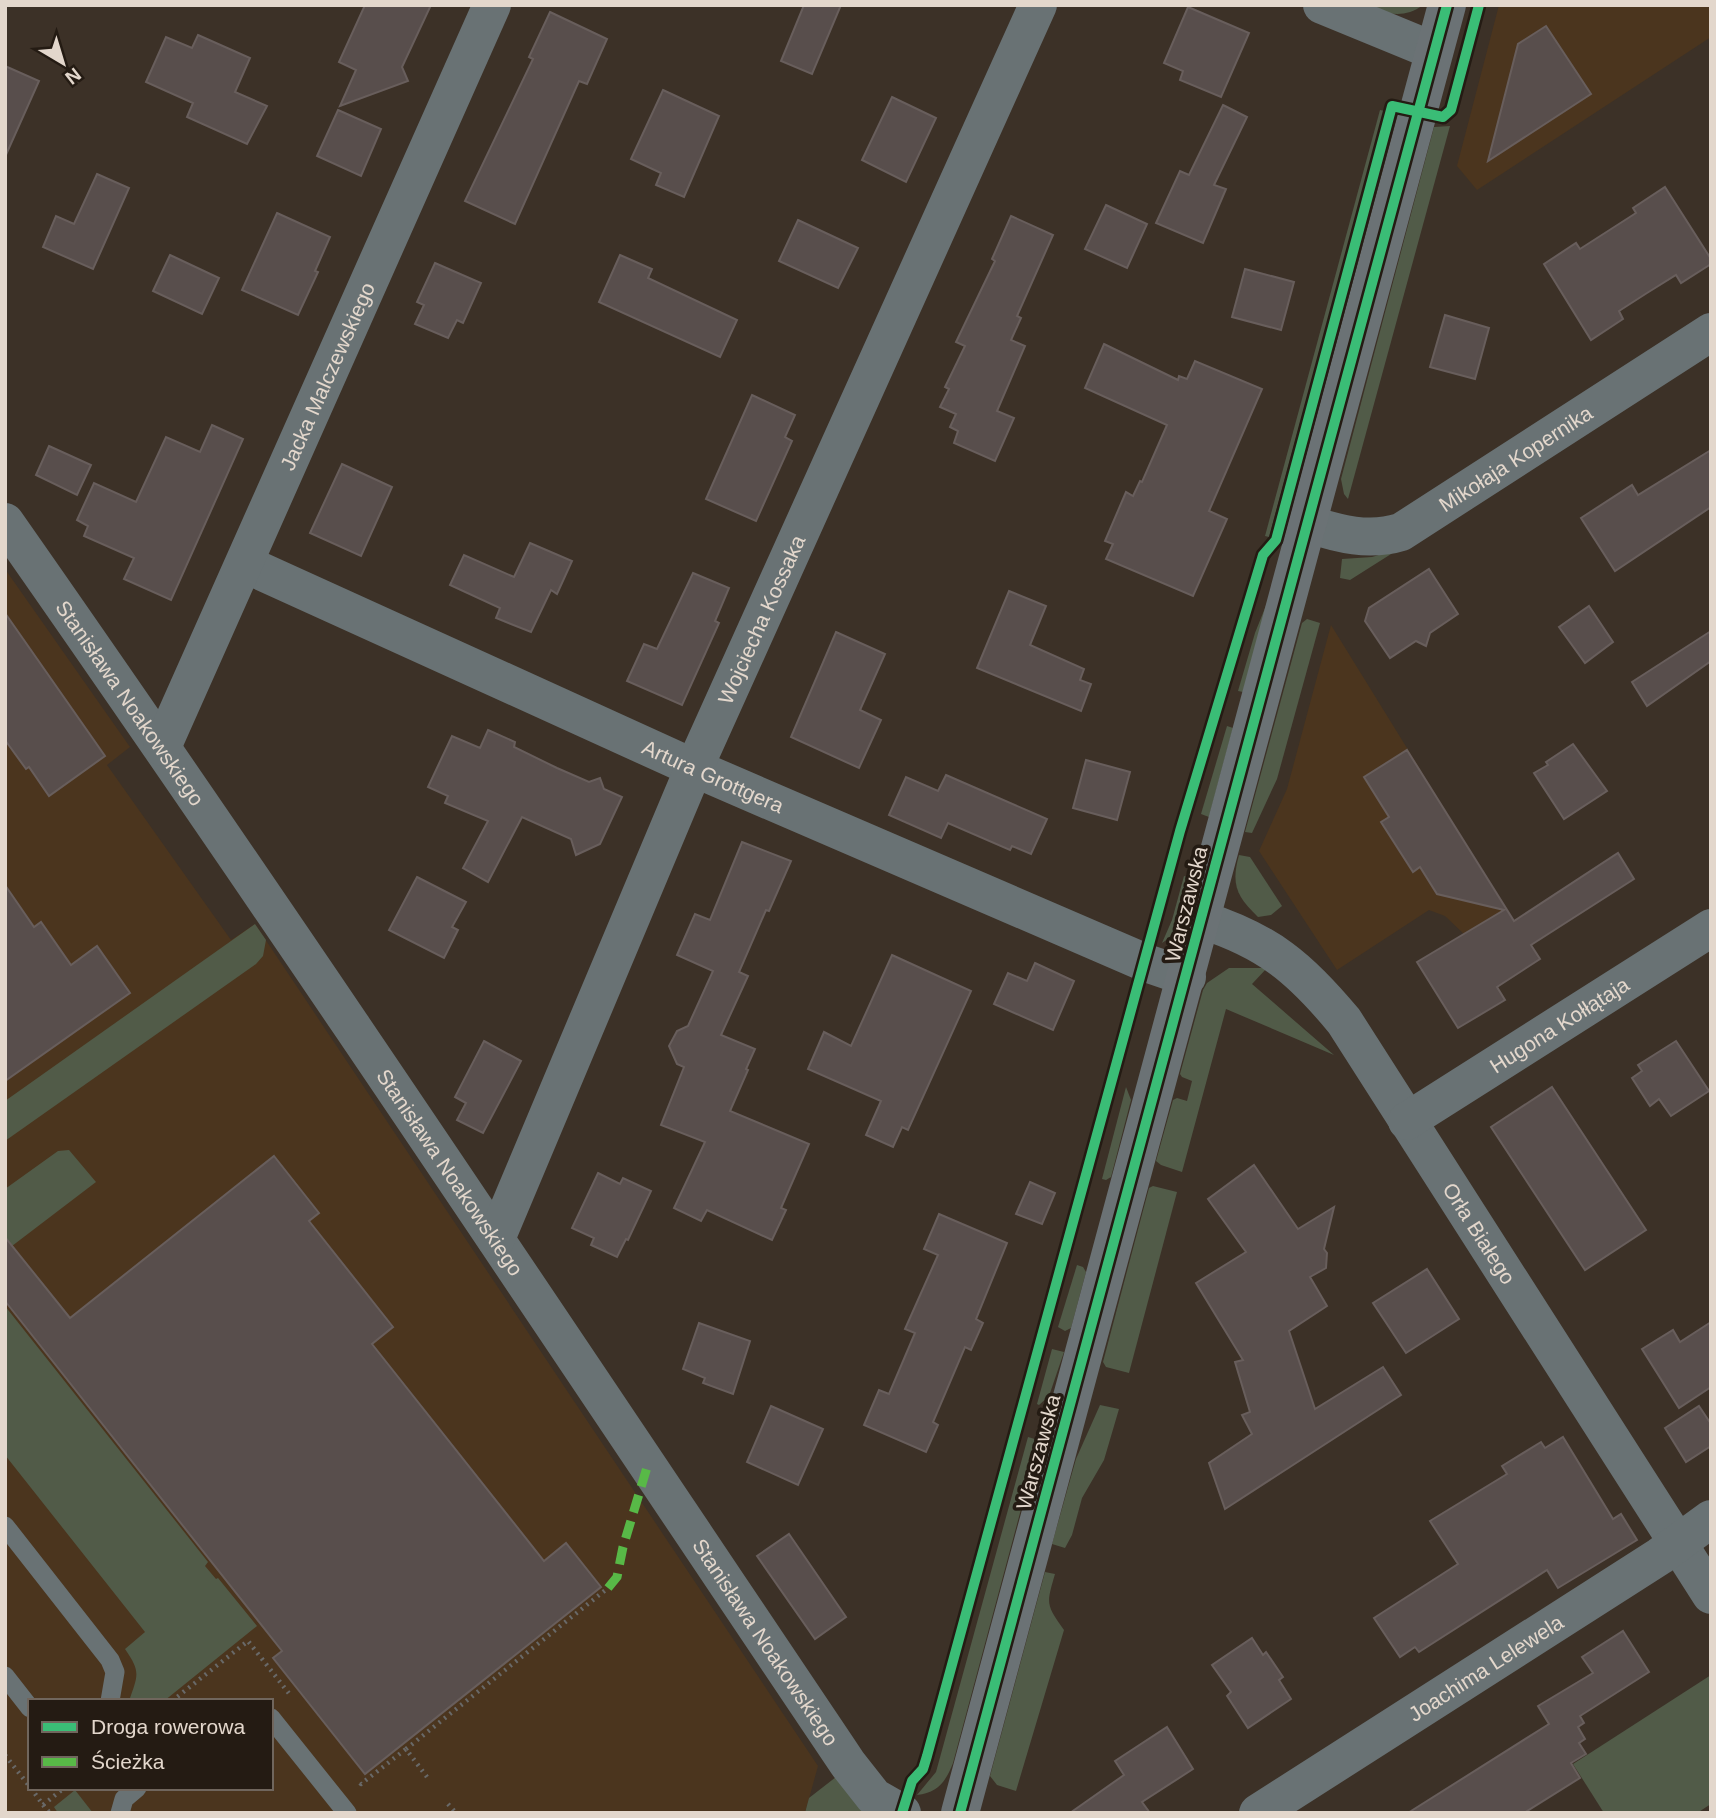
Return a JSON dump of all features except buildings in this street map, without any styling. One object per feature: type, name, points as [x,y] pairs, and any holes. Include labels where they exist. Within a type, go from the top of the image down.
[{"type":"street","name":"Jacka Malczewskiego","points":[[162,747],[492,5]]},
{"type":"street","name":"Wojciecha Kossaka","points":[[496,1239],[694,768],[1038,5]]},
{"type":"street","points":[[1322,5],[1434,51]]},
{"type":"street","name":"Warszawska","points":[[960,1813],[1447,5]]},
{"type":"street","name":"Mikołaja Kopernika","points":[[1308,524],[1364,538],[1401,532],[1711,332]]},
{"type":"street","name":"Stanisława Noakowskiego","points":[[5,522],[162,747],[858,1777],[874,1797],[902,1813]]},
{"type":"street","name":"Artura Grottgera","points":[[245,564],[694,768],[1146,963],[1187,977]]},
{"type":"street","name":"Orła Białego","points":[[1202,920],[1242,934],[1269,948],[1315,988],[1344,1021],[1711,1594]]},
{"type":"street","name":"Hugona Kołłątaja","points":[[1407,1121],[1711,928]]},
{"type":"street","name":"Joachima Lelewela","points":[[1258,1813],[1711,1519]]},
{"type":"lane","points":[[5,1526],[110,1660],[115,1672],[110,1699]]},
{"type":"lane","points":[[5,1676],[28,1705]]},
{"type":"lane","points":[[273,1720],[347,1813]]},
{"type":"path","points":[[427,1777],[405,1749],[608,1588]]},
{"type":"path","points":[[5,1755],[28,1785]]},
{"type":"path","points":[[32,1790],[50,1813]]},
{"type":"path","points":[[43,1805],[62,1790]]},
{"type":"path","points":[[448,1804],[456,1813]]},
{"type":"shaded area","points":[[1499,5],[1711,5],[1711,37],[1477,190],[1457,166]]},
{"type":"shaded area","points":[[5,569],[130,747],[107,765],[231,940],[255,924],[818,1766],[805,1813],[5,1813]]},
{"type":"shaded area","points":[[1331,625],[1507,910],[1464,934],[1445,916],[1429,910],[1337,970],[1259,851],[1287,789]]},
{"type":"green space","points":[[1360,5],[1423,5],[1407,13],[1392,14]]},
{"type":"green space","points":[[1380,110],[1385,111],[1269,537],[1265,536]]},
{"type":"green space","points":[[1450,126],[1348,499],[1344,494],[1341,479],[1434,127]]},
{"type":"green space","points":[[1399,549],[1350,580],[1340,578],[1342,559],[1372,557]]},
{"type":"green space","points":[[1267,603],[1243,692],[1238,691],[1255,633]]},
{"type":"green space","points":[[1307,619],[1320,623],[1277,779],[1252,833],[1245,832],[1302,623]]},
{"type":"green space","points":[[1227,726],[1233,728],[1209,817],[1201,814]]},
{"type":"green space","points":[[1239,855],[1250,857],[1282,906],[1271,915],[1258,917],[1240,896],[1236,882]]},
{"type":"green space","points":[[1184,876],[1188,877],[1191,883],[1182,916],[1175,931],[1162,943],[1172,920]]},
{"type":"green space","points":[[255,924],[266,940],[263,956],[256,964],[5,1141],[5,1101]]},
{"type":"green space","points":[[1229,968],[1267,968],[1252,984],[1334,1055],[1226,1009],[1182,1172],[1156,1161],[1173,1100],[1177,1098],[1187,1101],[1192,1081],[1180,1074],[1203,990],[1207,983]]},
{"type":"green space","points":[[1126,1087],[1131,1100],[1111,1177],[1106,1180],[1102,1179]]},
{"type":"green space","points":[[69,1150],[96,1182],[12,1246],[9,1242],[5,1245],[5,1189],[58,1151]]},
{"type":"green space","points":[[1153,1186],[1177,1192],[1129,1373],[1106,1367],[1103,1362],[1149,1188]]},
{"type":"green space","points":[[1077,1265],[1083,1267],[1086,1272],[1071,1328],[1065,1331],[1058,1327]]},
{"type":"green space","points":[[5,1306],[208,1562],[205,1566],[257,1626],[166,1699],[130,1699],[136,1669],[125,1649],[145,1632],[5,1455]]},
{"type":"green space","points":[[1052,1349],[1064,1352],[1049,1396],[1039,1405],[1037,1404]]},
{"type":"green space","points":[[1100,1405],[1119,1409],[1104,1460],[1082,1498],[1072,1535],[1065,1548],[1052,1544],[1076,1459]]},
{"type":"green space","points":[[1028,1437],[1038,1440],[1035,1457],[953,1763],[936,1789],[917,1795],[936,1772]]},
{"type":"green space","points":[[1045,1572],[1055,1574],[1049,1604],[1064,1630],[1016,1791],[997,1785],[990,1776]]},
{"type":"green space","points":[[1711,1675],[1711,1804],[1697,1813],[1604,1813],[1573,1764]]},
{"type":"green space","points":[[836,1777],[868,1813],[805,1813],[809,1798]]},
{"type":"green space","points":[[75,1790],[93,1813],[58,1813],[54,1807]]},
{"type":"marked path","points":[[608,1588],[617,1577],[623,1547],[648,1464]]},
{"type":"cycle path","points":[[960,1813],[1447,5]]},
{"type":"cycle path","points":[[902,1813],[912,1781],[923,1769],[927,1756],[1180,831],[1263,555],[1276,540],[1392,106],[1443,117],[1451,110],[1479,5]]}]
